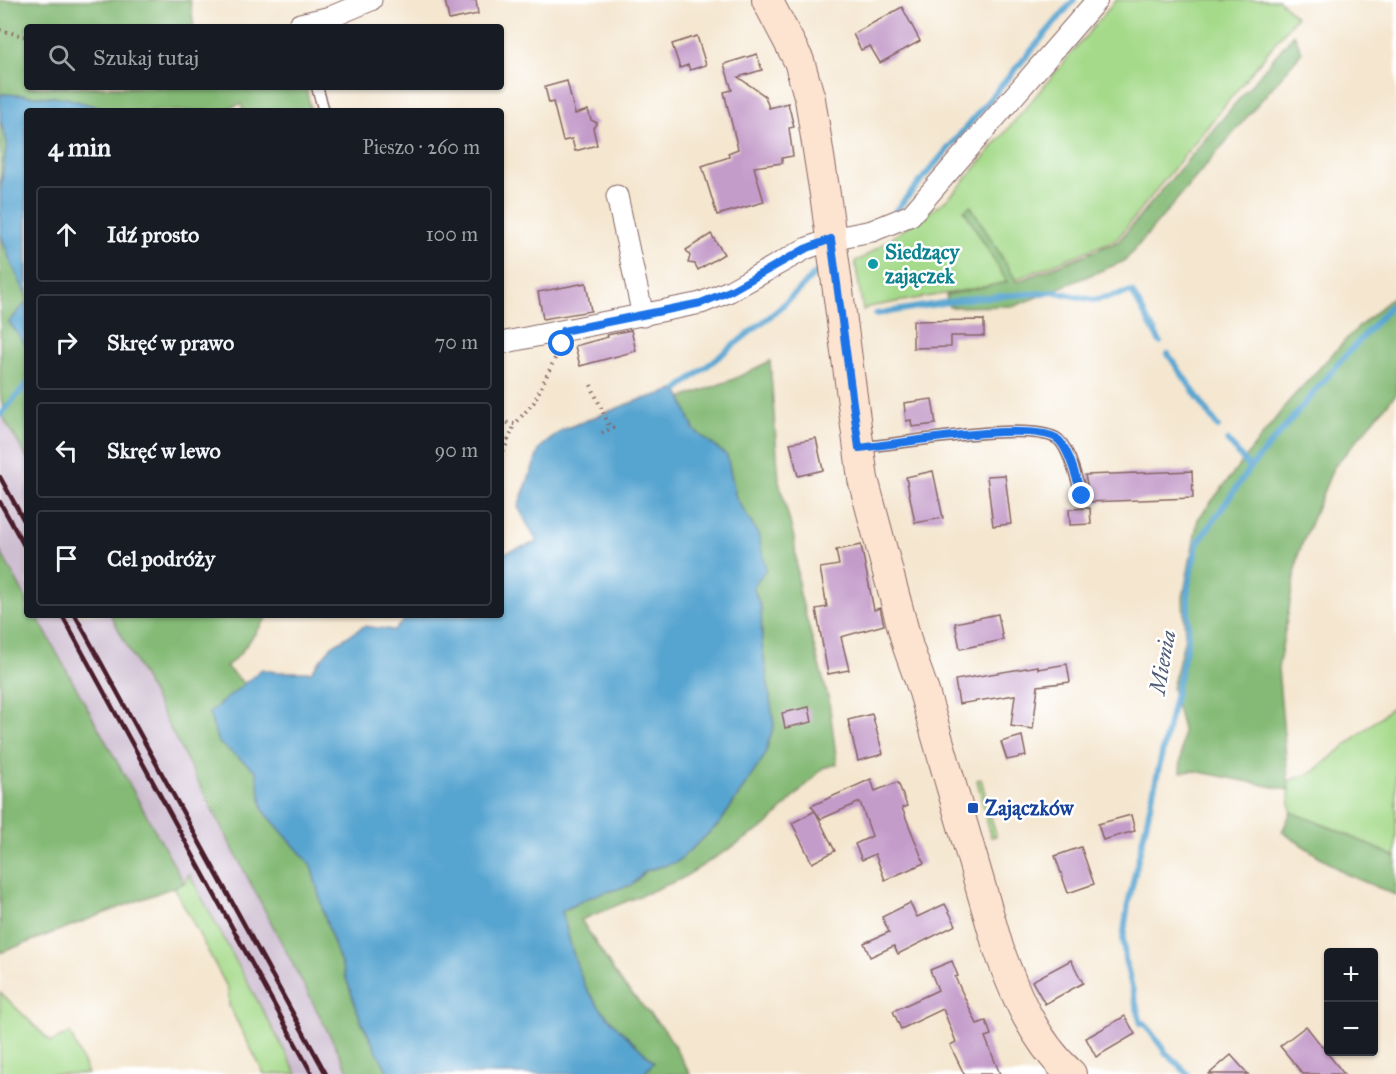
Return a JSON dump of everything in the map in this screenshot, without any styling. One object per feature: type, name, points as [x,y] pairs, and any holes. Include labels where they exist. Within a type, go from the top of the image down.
[{"type":"main road","points":[[767,0],[799,61],[810,99],[863,479],[908,647],[924,692],[998,947],[1013,988],[1048,1048],[1071,1074]]},
{"type":"street","points":[[307,24],[371,0]]},
{"type":"street","points":[[504,342],[701,303],[730,291],[805,249],[831,239],[872,231],[911,214],[1097,0]]},
{"type":"street","points":[[617,196],[643,315]]},
{"type":"lane","points":[[318,90],[323,108]]},
{"type":"lane","points":[[859,448],[993,433],[1033,433],[1057,438],[1067,452],[1082,496]]},
{"type":"path","points":[[0,30],[24,36]]},
{"type":"path","points":[[504,449],[514,424],[534,402],[562,344],[563,331]]},
{"type":"path","points":[[591,386],[610,428]]},
{"type":"path","points":[[504,422],[514,424]]},
{"type":"path","points":[[602,433],[618,425]]},
{"type":"shaded area","points":[[0,412],[24,453],[24,595],[0,551]]},
{"type":"shaded area","points":[[38,618],[113,618],[350,1074],[297,1074],[189,875],[184,883]]},
{"type":"green space","points":[[0,0],[190,0],[194,24],[24,24],[24,90],[307,90],[310,108],[242,108],[241,104],[229,108],[101,108],[66,98],[3,94],[0,98]]},
{"type":"green space","points":[[1116,0],[1279,0],[1296,17],[1117,239],[1007,283],[868,307],[863,310],[855,261],[945,201],[961,185]]},
{"type":"green space","points":[[1294,34],[1302,52],[1125,261],[1015,306],[949,307],[946,295],[1007,282],[964,210],[971,206],[1017,282],[1119,241]]},
{"type":"green space","points":[[0,120],[7,142],[0,193]]},
{"type":"green space","points":[[0,232],[24,290],[24,305],[9,322],[24,343],[24,453],[4,419],[0,392]]},
{"type":"green space","points":[[1396,294],[1396,394],[1333,468],[1299,552],[1278,669],[1289,790],[1195,771],[1180,772],[1183,730],[1172,688],[1185,637],[1183,597],[1198,519],[1289,401],[1352,333]]},
{"type":"green space","points":[[770,361],[779,481],[794,538],[799,591],[829,701],[837,764],[823,768],[766,826],[681,879],[581,920],[620,981],[666,1032],[690,1074],[644,1074],[654,1062],[610,1020],[587,991],[576,964],[562,911],[592,896],[632,885],[645,871],[677,862],[720,823],[764,757],[774,725],[762,645],[761,608],[753,587],[758,534],[736,498],[727,456],[694,430],[682,398],[734,379]]},
{"type":"green space","points":[[0,551],[24,595],[24,618],[38,618],[184,883],[0,953]]},
{"type":"green space","points":[[113,618],[267,618],[239,655],[226,667],[245,684],[210,714],[218,742],[256,770],[263,810],[311,865],[325,918],[361,1021],[389,1074],[350,1074]]},
{"type":"green space","points":[[1396,704],[1396,857],[1291,812],[1288,781],[1312,773]]},
{"type":"green space","points":[[981,779],[996,836],[991,837],[977,780]]},
{"type":"green space","points":[[1291,812],[1396,857],[1396,895],[1346,874],[1282,832]]},
{"type":"green space","points":[[189,874],[297,1074],[264,1074],[229,1006],[228,989],[174,887],[184,883]]},
{"type":"green space","points":[[0,992],[51,1042],[70,1033],[88,1074],[0,1074]]},
{"type":"water","points":[[2,94],[66,98],[101,108],[24,108],[24,290],[0,232],[0,193],[7,142],[0,120]]},
{"type":"water","points":[[24,305],[24,343],[9,322]]},
{"type":"water","points":[[678,389],[694,430],[727,456],[736,498],[758,534],[766,569],[753,587],[761,608],[762,645],[774,725],[764,757],[720,823],[677,862],[645,871],[632,885],[592,896],[562,911],[576,963],[588,991],[610,1020],[654,1062],[644,1074],[389,1074],[361,1021],[325,918],[311,865],[263,810],[256,771],[218,742],[209,713],[262,669],[275,672],[311,672],[332,646],[364,626],[394,630],[407,618],[504,618],[504,553],[537,542],[518,507],[540,448],[562,430],[633,402]]},
{"type":"building","points":[[445,0],[476,0],[478,14],[449,20]]},
{"type":"building","points":[[902,7],[920,41],[880,63],[870,46],[861,50],[853,34]]},
{"type":"building","points":[[697,36],[706,65],[690,70],[688,65],[680,68],[672,44]]},
{"type":"building","points":[[757,54],[762,70],[738,77],[765,96],[769,108],[788,103],[794,127],[789,128],[793,156],[782,158],[782,163],[754,167],[764,202],[717,215],[702,166],[729,157],[728,153],[738,149],[724,92],[732,90],[724,64]]},
{"type":"building","points":[[567,81],[575,114],[588,110],[591,120],[597,123],[593,128],[597,145],[575,151],[572,139],[563,141],[553,102],[549,103],[545,87]]},
{"type":"building","points":[[711,234],[724,254],[698,270],[695,264],[688,263],[690,256],[686,250]]},
{"type":"building","points":[[586,283],[591,311],[543,319],[538,292]]},
{"type":"building","points":[[984,320],[984,336],[951,336],[951,347],[913,348],[913,321]]},
{"type":"building","points":[[631,330],[636,351],[580,366],[575,346]]},
{"type":"building","points":[[932,399],[936,424],[912,427],[911,420],[906,421],[904,403]]},
{"type":"building","points":[[816,438],[823,470],[798,476],[790,443]]},
{"type":"building","points":[[933,471],[943,518],[915,523],[906,477]]},
{"type":"building","points":[[1192,471],[1193,498],[1087,502],[1089,494],[1085,475]]},
{"type":"building","points":[[1005,475],[1011,524],[993,526],[987,476]]},
{"type":"building","points":[[1090,508],[1091,524],[1070,525],[1069,509]]},
{"type":"building","points":[[861,545],[874,610],[880,608],[884,625],[841,637],[849,670],[828,674],[816,609],[827,607],[820,568],[839,565],[836,550]]},
{"type":"building","points":[[998,614],[1003,640],[960,649],[955,623]]},
{"type":"building","points":[[1067,664],[1070,682],[1038,686],[1033,729],[1011,726],[1015,695],[959,704],[955,680],[1038,666],[1038,669]]},
{"type":"building","points":[[809,707],[812,722],[785,728],[782,713]]},
{"type":"building","points":[[872,714],[883,754],[858,761],[848,720]]},
{"type":"building","points":[[1022,736],[1026,756],[1007,760],[1001,742]]},
{"type":"building","points":[[871,779],[875,791],[898,782],[907,806],[902,808],[924,863],[885,880],[875,854],[862,860],[855,844],[872,836],[860,802],[821,819],[811,806]]},
{"type":"building","points":[[815,811],[835,851],[812,863],[792,823]]},
{"type":"building","points":[[1131,815],[1135,831],[1103,840],[1098,824]]},
{"type":"building","points":[[1081,847],[1094,884],[1068,893],[1055,856]]},
{"type":"building","points":[[910,903],[917,917],[945,904],[956,925],[898,954],[894,946],[870,957],[864,943],[889,932],[882,917]]},
{"type":"building","points":[[1071,960],[1083,983],[1045,1004],[1032,981]]},
{"type":"building","points":[[952,961],[958,976],[955,977],[977,1024],[986,1021],[991,1035],[985,1037],[1000,1074],[964,1074],[950,1045],[956,1042],[943,1009],[901,1029],[893,1011],[938,990],[930,970]]},
{"type":"building","points":[[1125,1016],[1135,1034],[1096,1057],[1086,1038]]},
{"type":"building","points":[[1306,1026],[1324,1049],[1324,1056],[1330,1056],[1344,1074],[1303,1074],[1280,1046]]},
{"type":"building","points":[[1231,1055],[1248,1074],[1209,1074]]},
{"type":"waterway","points":[[896,210],[1074,0]]},
{"type":"waterway","points":[[678,389],[778,310],[824,265]]},
{"type":"waterway","points":[[876,314],[973,298],[1056,292],[1093,300],[1132,292],[1160,342]]},
{"type":"waterway","name":"Mienia","points":[[1188,1074],[1166,1053],[1144,1023],[1141,1024],[1125,959],[1123,939],[1128,904],[1188,639],[1188,586],[1197,544],[1250,468],[1396,300]]},
{"type":"waterway","points":[[1168,354],[1218,427]]},
{"type":"waterway","points":[[0,415],[24,387]]},
{"type":"waterway","points":[[1228,441],[1250,468]]},
{"type":"railway","points":[[0,477],[24,521]]},
{"type":"railway","points":[[0,502],[24,546]]},
{"type":"railway","points":[[64,618],[312,1074]]},
{"type":"railway","points":[[77,618],[326,1074]]},
{"type":"place","name":"Siedzący zajączek","points":[[873,264]]},
{"type":"place","name":"Zajączków","points":[[973,808]]},
{"type":"route","points":[[562,344],[563,331],[701,303],[730,291],[805,249],[831,239],[859,448],[993,433],[1033,433],[1057,438],[1067,452],[1082,496]]}]
